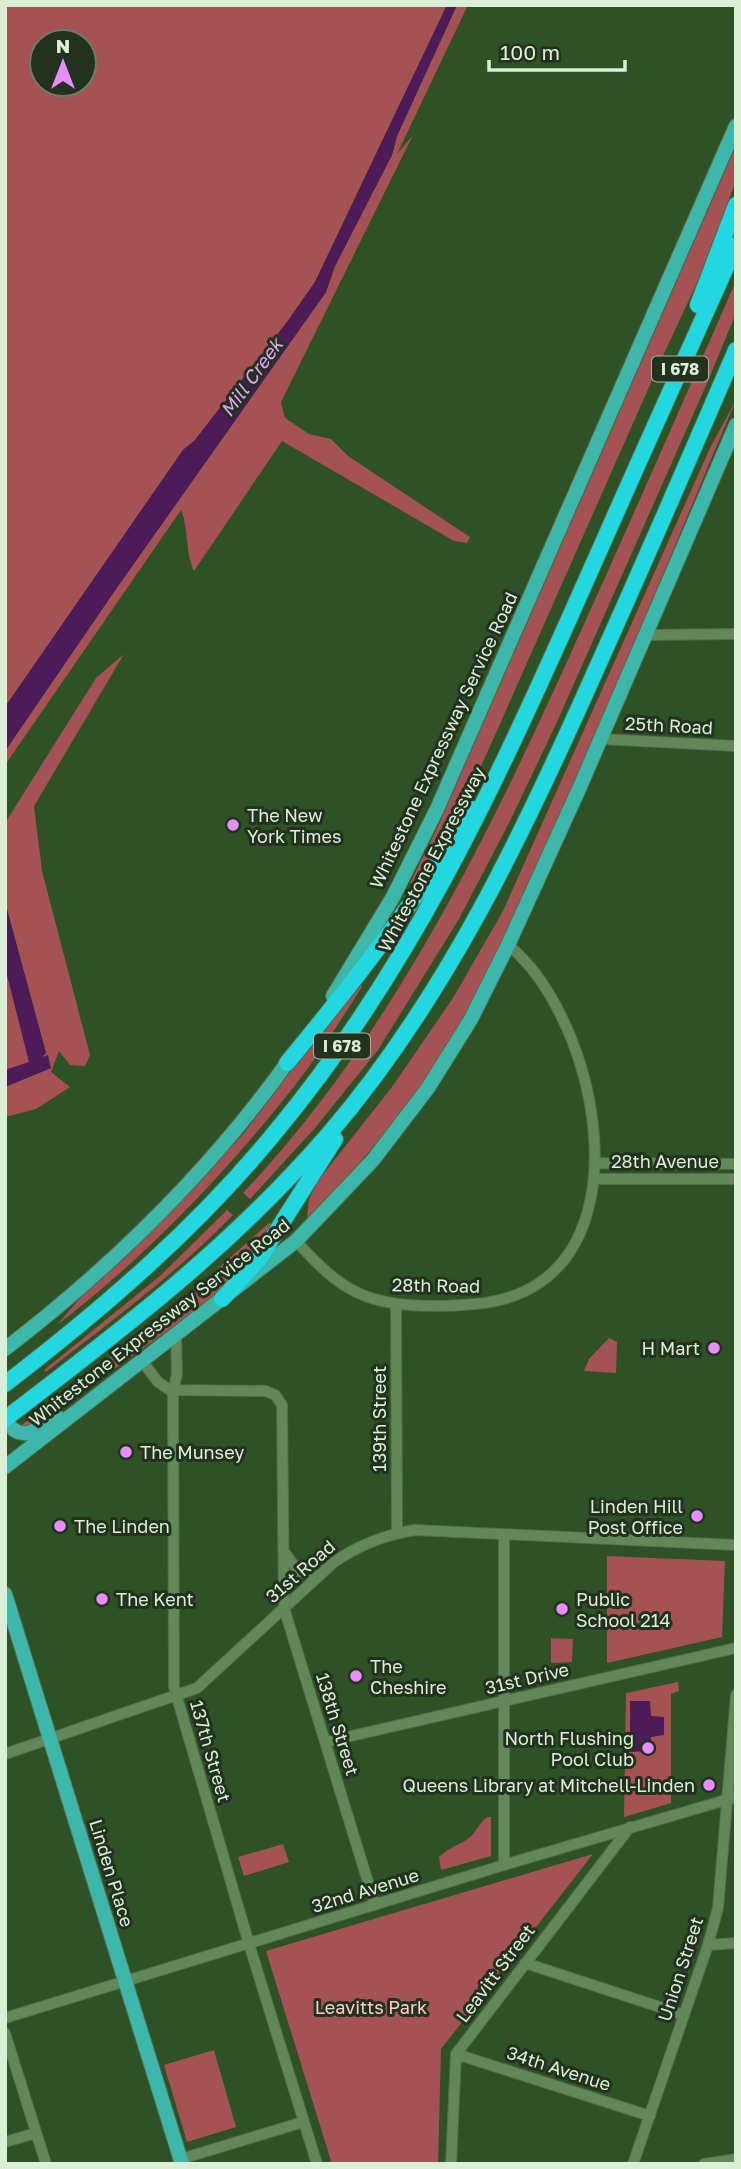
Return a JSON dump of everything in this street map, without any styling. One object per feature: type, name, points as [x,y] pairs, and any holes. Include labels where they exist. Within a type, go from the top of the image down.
[{"type":"highway","points":[[625,493],[736,205]]},
{"type":"highway","name":"Whitestone Expressway","points":[[5,1384],[88,1319],[142,1272],[223,1192],[278,1129],[329,1064],[380,989],[431,905],[524,720],[736,245]]},
{"type":"highway","name":"I 678","points":[[5,1420],[160,1300],[243,1226],[327,1136],[389,1056],[448,966],[523,827],[573,721],[736,350]]},
{"type":"highway","points":[[667,510],[736,368]]},
{"type":"highway","points":[[287,1063],[351,985],[426,883],[524,720]]},
{"type":"highway","points":[[222,1299],[263,1254],[389,1056]]},
{"type":"main road","name":"Whitestone Expressway Service Road","points":[[5,1349],[100,1270],[170,1202],[242,1121],[325,1010],[373,932],[430,824],[736,126]]},
{"type":"main road","name":"Whitestone Expressway Service Road","points":[[5,1467],[296,1241],[373,1160],[419,1101],[471,1019],[508,946],[601,739],[736,425]]},
{"type":"main road","points":[[5,1356],[23,1335]]},
{"type":"main road","points":[[5,1420],[17,1433],[33,1432],[67,1408],[107,1387]]},
{"type":"main road","name":"Linden Place","points":[[5,1594],[182,2162]]},
{"type":"street","points":[[644,635],[736,635]]},
{"type":"street","name":"25th Road","points":[[601,739],[736,746]]},
{"type":"street","name":"28th Road","points":[[296,1241],[321,1268],[345,1287],[365,1297],[396,1304],[485,1304],[507,1299],[536,1286],[560,1265],[576,1244],[589,1214],[594,1179],[590,1107],[571,1042],[538,980],[508,946]]},
{"type":"street","name":"28th Avenue","points":[[595,1163],[736,1164]]},
{"type":"street","name":"28th Avenue","points":[[594,1179],[736,1179]]},
{"type":"street","name":"139th Street","points":[[396,1304],[397,1533]]},
{"type":"street","name":"137th Street","points":[[176,1334],[177,1374],[173,1391],[173,1676],[249,1944],[317,2164]]},
{"type":"street","points":[[142,1361],[160,1384],[173,1391]]},
{"type":"street","name":"138th Street","points":[[173,1391],[263,1390],[277,1396],[282,1405],[284,1608],[375,1905]]},
{"type":"street","name":"31st Road","points":[[5,1754],[197,1688],[317,1577],[350,1551],[397,1533],[415,1531],[736,1545]]},
{"type":"street","points":[[504,1535],[504,1865]]},
{"type":"street","points":[[284,1551],[299,1572],[317,1577]]},
{"type":"street","name":"31st Drive","points":[[325,1742],[736,1648]]},
{"type":"street","name":"Union Street","points":[[633,2164],[708,1945],[718,1908],[731,1798],[736,1695]]},
{"type":"street","name":"32nd Avenue","points":[[5,2018],[731,1798]]},
{"type":"street","name":"Leavitt Street","points":[[456,2054],[630,1827]]},
{"type":"street","points":[[708,1945],[736,1943]]},
{"type":"street","points":[[525,1962],[684,2015]]},
{"type":"street","points":[[5,2033],[46,2164]]},
{"type":"street","points":[[452,2164],[456,2054]]},
{"type":"street","name":"34th Avenue","points":[[456,2054],[650,2116]]},
{"type":"street","points":[[182,2162],[303,2122]]},
{"type":"street","points":[[5,2142],[36,2133]]},
{"type":"street","points":[[704,2164],[736,2159]]},
{"type":"green space","points":[[5,5],[447,5],[315,282],[195,440],[183,450],[5,707]]},
{"type":"green space","points":[[457,5],[468,5],[397,154],[413,135],[281,402],[285,418],[309,434],[331,439],[348,456],[470,537],[467,543],[454,541],[282,441],[194,571],[181,510],[5,765],[5,751],[326,292],[335,266],[392,155],[397,136]]},
{"type":"green space","points":[[736,146],[736,181],[696,285],[467,797],[436,854],[414,884],[410,883],[439,824]]},
{"type":"green space","points":[[736,281],[736,313],[708,381],[557,722],[459,919],[378,1050],[315,1128],[250,1199],[243,1193],[296,1132],[345,1068],[390,1001],[471,862],[542,717]]},
{"type":"green space","points":[[736,400],[593,741],[522,900],[465,1017],[427,1077],[388,1129],[307,1218],[309,1199],[317,1182],[392,1087],[453,998],[503,911],[711,446]]},
{"type":"green space","points":[[124,654],[34,806],[42,871],[90,1055],[85,1066],[70,1065],[59,1051],[51,1072],[70,1087],[36,1109],[5,1117],[5,1087],[51,1068],[41,1058],[46,1053],[5,902],[5,823],[96,678]]},
{"type":"green space","points":[[5,967],[30,1062],[5,1070]]},
{"type":"green space","points":[[360,984],[362,987],[296,1084],[214,1181],[154,1242],[57,1325],[86,1291],[127,1256],[244,1133],[355,987]]},
{"type":"green space","points":[[227,1210],[233,1215],[189,1257],[94,1335],[46,1372],[44,1370],[160,1276]]},
{"type":"green space","points":[[269,1223],[274,1226],[258,1254],[224,1290],[39,1423],[19,1427],[175,1307]]},
{"type":"green space","points":[[609,1338],[617,1342],[616,1373],[584,1371],[589,1359]]},
{"type":"green space","points":[[607,1556],[725,1561],[722,1637],[607,1663]]},
{"type":"green space","points":[[551,1638],[573,1639],[572,1662],[551,1663]]},
{"type":"green space","name":"North Flushing Pool Club","points":[[678,1682],[679,1691],[671,1694],[671,1803],[624,1817],[626,1693]]},
{"type":"green space","points":[[491,1817],[491,1856],[441,1870],[439,1857],[469,1838]]},
{"type":"green space","points":[[283,1844],[289,1862],[244,1876],[238,1857]]},
{"type":"green space","name":"Leavitts Park","points":[[593,1854],[441,2049],[438,2164],[332,2164],[266,1951]]},
{"type":"green space","points":[[214,2050],[236,2127],[187,2142],[164,2065]]},
{"type":"water","name":"Mill Creek","points":[[447,5],[457,5],[397,136],[392,155],[335,266],[326,292],[5,751],[5,707],[183,450],[195,440],[315,282]]},
{"type":"water","points":[[5,902],[46,1053],[42,1057],[48,1055],[51,1068],[5,1087],[5,1070],[29,1062],[5,967]]},
{"type":"water","points":[[630,1701],[650,1701],[651,1716],[664,1717],[664,1735],[651,1737],[651,1751],[630,1752]]},
{"type":"place","name":"The New York Times","points":[[233,825]]},
{"type":"place","name":"H Mart","points":[[714,1348]]},
{"type":"place","name":"The Munsey","points":[[126,1452]]},
{"type":"place","name":"Linden Hill Post Office","points":[[697,1516]]},
{"type":"place","name":"The Linden","points":[[60,1526]]},
{"type":"place","name":"The Kent","points":[[102,1599]]},
{"type":"place","name":"Public School 214","points":[[562,1609]]},
{"type":"place","name":"The Cheshire","points":[[356,1676]]},
{"type":"place","name":"North Flushing Pool Club","points":[[648,1748]]},
{"type":"place","name":"Queens Library at Mitchell-Linden","points":[[709,1785]]}]
